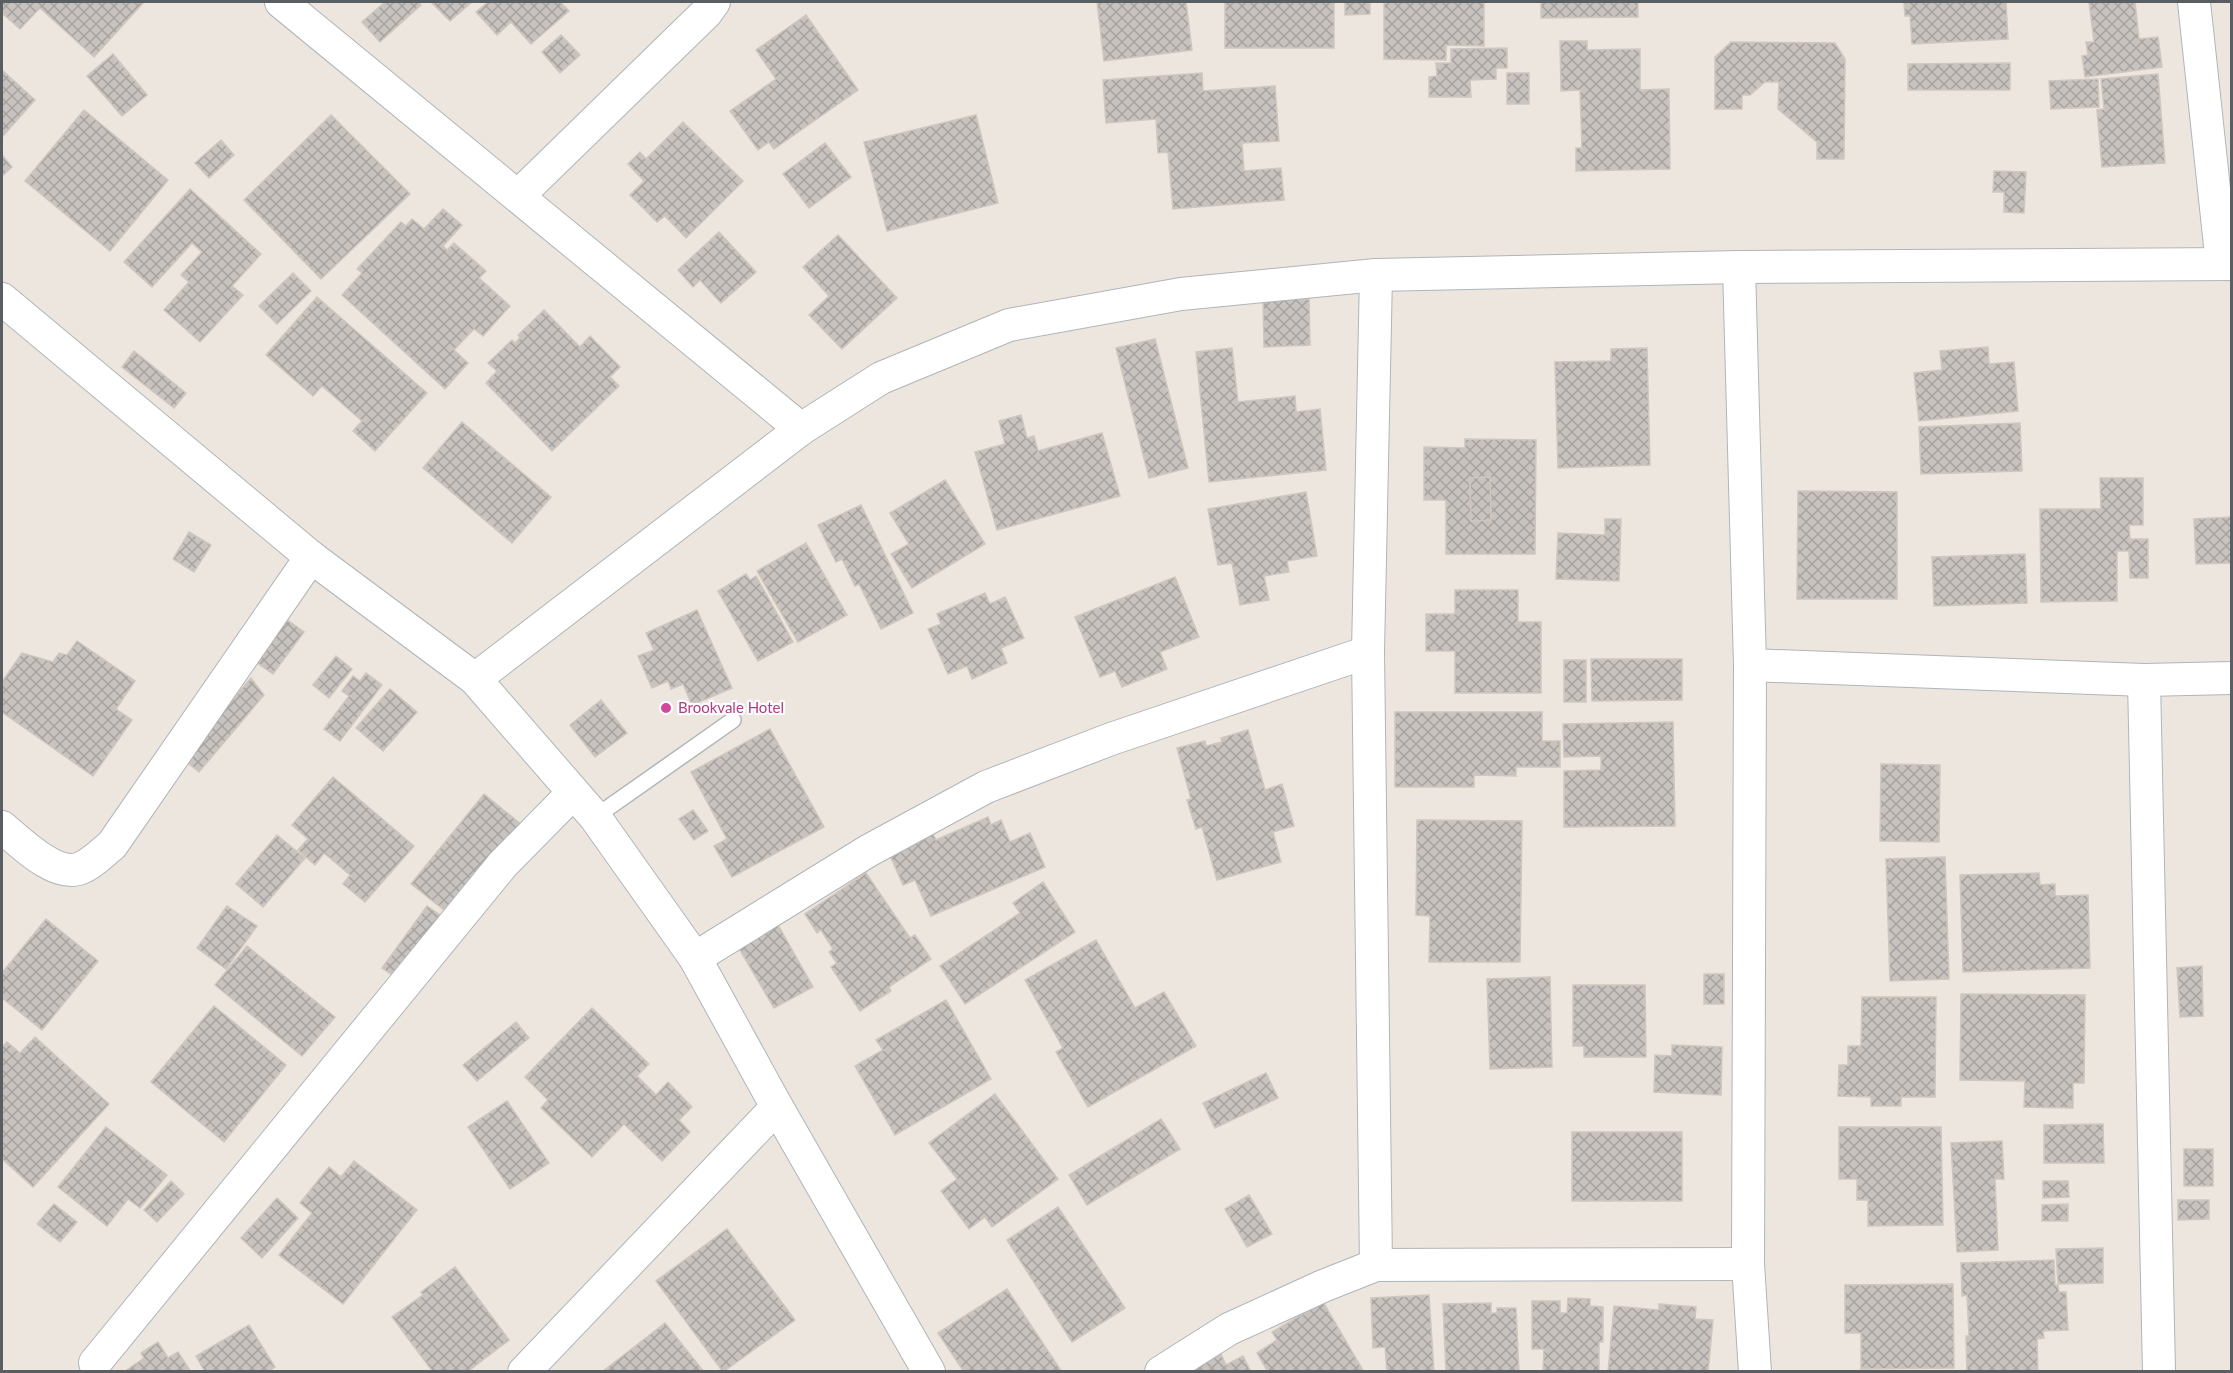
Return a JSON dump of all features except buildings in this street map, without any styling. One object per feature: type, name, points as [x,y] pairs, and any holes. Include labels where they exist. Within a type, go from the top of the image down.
[{"type":"street","points":[[281,2],[801,429]]},
{"type":"street","points":[[518,196],[706,14],[714,2]]},
{"type":"street","points":[[475,679],[801,429],[882,378],[1009,325],[1181,294],[1376,275],[1739,267],[2227,264],[2194,2]]},
{"type":"street","points":[[1739,267],[1750,665],[1748,1264],[1755,1371]]},
{"type":"street","points":[[1376,275],[1368,652],[1376,1265]]},
{"type":"street","points":[[2,299],[311,557],[475,679],[595,817],[695,958],[777,1107],[929,1371]]},
{"type":"street","points":[[2,827],[45,861],[62,869],[80,869],[97,858],[111,845],[311,557]]},
{"type":"street","points":[[695,958],[868,850],[986,787],[1112,739],[1368,652]]},
{"type":"street","points":[[1750,665],[2144,680],[2232,678]]},
{"type":"street","points":[[2144,680],[2159,1371]]},
{"type":"street","points":[[95,1363],[503,864],[573,793]]},
{"type":"street","points":[[524,1371],[777,1107]]},
{"type":"street","points":[[1161,1371],[1229,1329],[1376,1265],[1748,1264]]},
{"type":"lane","points":[[595,817],[733,720]]},
{"type":"place","name":"Brookvale Hotel","points":[[666,708]]}]
